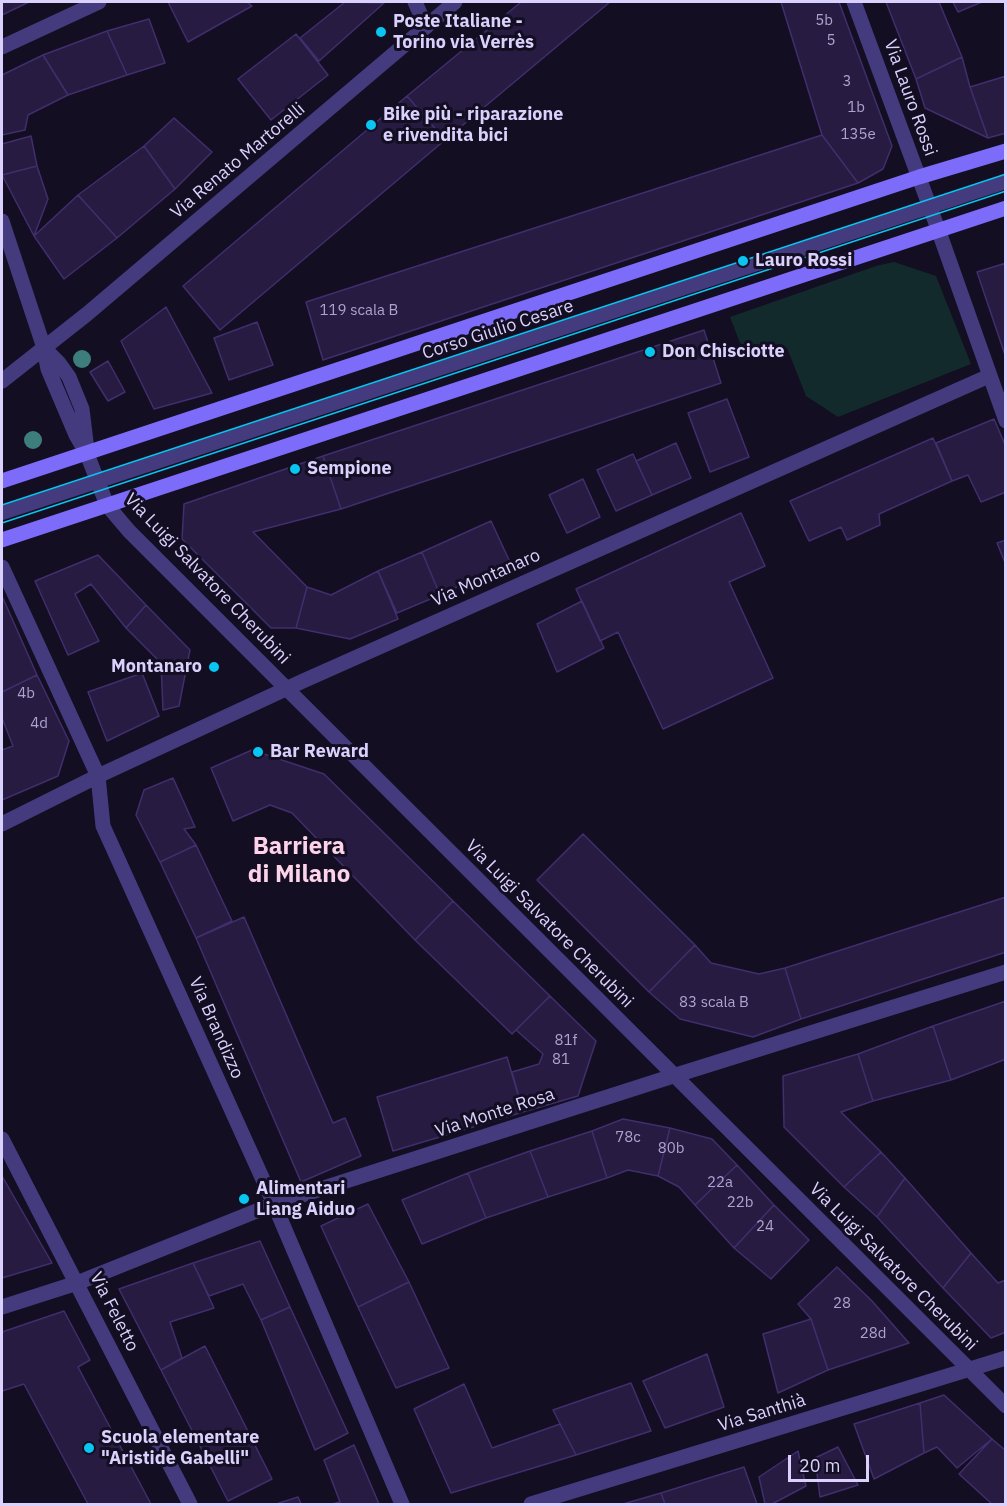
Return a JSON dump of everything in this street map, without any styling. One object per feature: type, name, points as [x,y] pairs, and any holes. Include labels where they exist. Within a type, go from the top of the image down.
[{"type":"main road","name":"Corso Giulio Cesare","points":[[2,481],[919,177],[1005,151]]},
{"type":"main road","points":[[2,540],[1005,208]]},
{"type":"street","points":[[2,47],[99,2]]},
{"type":"street","points":[[415,2],[426,27]]},
{"type":"street","name":"Via Renato Martorelli","points":[[2,381],[95,308],[455,2]]},
{"type":"street","name":"Via Lauro Rossi","points":[[854,2],[938,229],[1005,421]]},
{"type":"street","name":"Via Luigi Salvatore Cherubini","points":[[2,220],[44,348],[48,369],[76,435],[87,454],[107,505],[141,543],[1005,1407]]},
{"type":"street","name":"Via Montanaro","points":[[2,824],[98,776],[286,688],[989,376]]},
{"type":"street","name":"Via Brandizzo","points":[[2,567],[98,776],[103,826],[274,1204],[402,1504]]},
{"type":"street","name":"Via Monte Rosa","points":[[2,1307],[77,1283],[274,1204],[1005,972]]},
{"type":"street","name":"Via Feletto","points":[[2,1139],[190,1504]]},
{"type":"street","name":"Via Santhià","points":[[531,1504],[1005,1358]]},
{"type":"lane","name":"Corso Giulio Cesare","points":[[2,513],[1005,182]]},
{"type":"green space","points":[[894,262],[936,276],[971,364],[838,417],[806,396],[787,348],[763,356],[740,343],[730,317],[876,266]]},
{"type":"building","points":[[2,2],[29,2],[2,15]]},
{"type":"building","points":[[168,2],[247,2],[252,6],[188,42]]},
{"type":"building","points":[[345,2],[384,3],[319,61],[300,38]]},
{"type":"building","points":[[521,2],[610,2],[445,140],[407,96]]},
{"type":"building","points":[[781,2],[839,2],[892,146],[883,169],[858,183],[822,135]]},
{"type":"building","points":[[886,2],[939,2],[962,57],[916,79]]},
{"type":"building","points":[[953,2],[982,2],[958,12]]},
{"type":"building","points":[[149,19],[165,63],[127,75],[107,31]]},
{"type":"building","points":[[107,31],[127,75],[68,95],[43,55]]},
{"type":"building","points":[[296,34],[328,75],[271,120],[238,79]]},
{"type":"building","points":[[43,55],[68,95],[28,115],[25,130],[2,135],[2,75]]},
{"type":"building","points":[[962,57],[988,138],[925,108],[916,79]]},
{"type":"building","points":[[1006,76],[1006,133],[988,138],[970,87]]},
{"type":"building","points":[[407,96],[445,140],[220,330],[183,286]]},
{"type":"building","points":[[174,118],[212,152],[175,189],[144,146]]},
{"type":"building","points":[[822,135],[858,183],[323,360],[306,302]]},
{"type":"building","points":[[31,136],[37,166],[2,175],[2,144]]},
{"type":"building","points":[[144,146],[175,189],[117,238],[78,195]]},
{"type":"building","points":[[37,166],[48,199],[34,236],[2,175]]},
{"type":"building","points":[[78,195],[117,238],[64,279],[34,236]]},
{"type":"building","points":[[1006,263],[1006,355],[1005,355],[977,272]]},
{"type":"building","points":[[166,307],[212,393],[154,409],[121,341]]},
{"type":"building","points":[[257,322],[273,365],[229,380],[214,338]]},
{"type":"building","points":[[704,330],[721,383],[341,509],[323,456]]},
{"type":"building","points":[[108,361],[125,392],[108,401],[90,372]]},
{"type":"building","points":[[727,399],[749,457],[710,472],[688,413]]},
{"type":"building","points":[[994,419],[1006,447],[1006,492],[981,502],[968,475],[952,481],[936,443]]},
{"type":"building","points":[[933,438],[952,481],[879,514],[880,525],[847,540],[841,527],[809,541],[790,501]]},
{"type":"building","points":[[676,443],[691,478],[652,495],[636,461]]},
{"type":"building","points":[[633,454],[652,495],[616,511],[597,470]]},
{"type":"building","points":[[323,456],[341,509],[253,532],[307,587],[296,628],[271,628],[182,539],[184,504]]},
{"type":"building","points":[[583,479],[600,517],[567,533],[549,495]]},
{"type":"building","points":[[741,513],[765,566],[729,582],[773,678],[663,729],[618,632],[600,641],[576,589]]},
{"type":"building","points":[[491,521],[510,562],[440,595],[422,552]]},
{"type":"building","points":[[1006,540],[1006,565],[997,543]]},
{"type":"building","points":[[422,552],[440,595],[397,613],[378,571]]},
{"type":"building","points":[[98,555],[146,605],[126,628],[91,584],[75,594],[99,641],[68,655],[35,581]]},
{"type":"building","points":[[378,571],[398,619],[350,639],[296,628],[307,587],[331,595]]},
{"type":"building","points":[[2,596],[37,675],[2,692]]},
{"type":"building","points":[[582,601],[604,648],[557,672],[537,624]]},
{"type":"building","points":[[146,605],[190,650],[179,706],[163,710],[161,663],[126,628]]},
{"type":"building","points":[[142,673],[159,716],[107,741],[88,692]]},
{"type":"building","points":[[37,675],[69,741],[58,776],[2,800],[2,750],[13,746],[2,718],[2,692]]},
{"type":"building","points":[[252,750],[324,774],[453,901],[415,940],[292,813],[270,805],[233,821],[211,768]]},
{"type":"building","points":[[173,778],[195,827],[184,829],[196,845],[160,862],[136,815],[144,790]]},
{"type":"building","points":[[583,834],[695,945],[649,992],[537,880]]},
{"type":"building","points":[[196,845],[232,921],[196,938],[160,862]]},
{"type":"building","points":[[1006,897],[1006,952],[801,1019],[785,968]]},
{"type":"building","points":[[453,901],[550,996],[512,1034],[415,940]]},
{"type":"building","points":[[244,917],[333,1123],[345,1118],[361,1156],[301,1182],[196,938]]},
{"type":"building","points":[[695,945],[711,963],[759,974],[785,968],[801,1019],[753,1037],[680,1019],[649,992]]},
{"type":"building","points":[[550,996],[596,1041],[578,1096],[523,1112],[512,1072],[539,1064],[543,1054],[516,1030]]},
{"type":"building","points":[[1006,1001],[1006,1059],[951,1080],[933,1026]]},
{"type":"building","points":[[933,1026],[951,1080],[873,1101],[858,1054]]},
{"type":"building","points":[[858,1054],[873,1101],[841,1112],[881,1152],[844,1187],[784,1127],[783,1076]]},
{"type":"building","points":[[507,1057],[523,1112],[393,1151],[377,1097]]},
{"type":"building","points":[[623,1119],[670,1128],[658,1176],[628,1170],[607,1178],[592,1131]]},
{"type":"building","points":[[670,1128],[712,1139],[737,1165],[695,1205],[679,1187],[658,1176]]},
{"type":"building","points":[[592,1131],[607,1178],[548,1197],[530,1151]]},
{"type":"building","points":[[530,1151],[548,1197],[486,1218],[468,1173]]},
{"type":"building","points":[[881,1152],[905,1178],[877,1217],[844,1187]]},
{"type":"building","points":[[737,1165],[774,1205],[734,1248],[695,1205]]},
{"type":"building","points":[[468,1173],[486,1218],[422,1244],[402,1200]]},
{"type":"building","points":[[2,1176],[52,1263],[2,1278]]},
{"type":"building","points":[[905,1178],[971,1253],[943,1288],[877,1217]]},
{"type":"building","points":[[368,1204],[409,1282],[358,1307],[321,1226]]},
{"type":"building","points":[[774,1205],[809,1240],[771,1279],[734,1248]]},
{"type":"building","points":[[260,1241],[290,1307],[261,1320],[243,1284],[209,1296],[193,1263]]},
{"type":"building","points":[[971,1253],[998,1283],[1006,1280],[1006,1332],[991,1338],[943,1288]]},
{"type":"building","points":[[193,1263],[214,1308],[170,1322],[182,1358],[161,1370],[119,1289]]},
{"type":"building","points":[[837,1267],[872,1301],[909,1343],[828,1370],[811,1319],[798,1304]]},
{"type":"building","points":[[409,1282],[449,1368],[396,1388],[358,1307]]},
{"type":"building","points":[[290,1307],[348,1433],[315,1450],[261,1320]]},
{"type":"building","name":"Scuola elementare \"Aristide Gabelli\"","points":[[64,1311],[90,1360],[78,1367],[151,1504],[88,1504],[24,1384],[2,1391],[2,1332]]},
{"type":"building","points":[[811,1319],[828,1370],[778,1393],[763,1334]]},
{"type":"building","points":[[205,1346],[272,1479],[228,1501],[161,1370]]},
{"type":"building","points":[[707,1354],[724,1407],[665,1428],[643,1381]]},
{"type":"building","points":[[631,1383],[651,1431],[576,1455],[553,1410]]},
{"type":"building","points":[[464,1384],[492,1448],[560,1424],[576,1455],[451,1493],[414,1409]]},
{"type":"building","points":[[944,1395],[992,1439],[957,1468],[937,1447],[924,1453],[920,1403]]},
{"type":"building","points":[[920,1403],[924,1453],[874,1479],[854,1424]]},
{"type":"building","points":[[992,1439],[1006,1451],[1006,1504],[992,1504],[959,1474]]},
{"type":"building","points":[[354,1445],[379,1504],[332,1504],[340,1502],[324,1460]]},
{"type":"building","points":[[838,1447],[858,1485],[820,1497],[815,1458]]},
{"type":"building","points":[[798,1451],[806,1486],[772,1504],[765,1504],[759,1477]]},
{"type":"building","points":[[744,1467],[757,1504],[665,1504],[661,1493]]},
{"type":"building","points":[[661,1493],[665,1504],[623,1504]]},
{"type":"building","points":[[298,1497],[301,1504],[276,1504]]},
{"type":"tram line","points":[[2,505],[1006,174]]},
{"type":"tram line","points":[[2,523],[1006,191]]},
{"type":"place","name":"Poste Italiane - Torino via Verrès","points":[[381,32]]},
{"type":"place","name":"Bike più - riparazione e rivendita bici","points":[[371,125]]},
{"type":"place","name":"Lauro Rossi","points":[[743,261]]},
{"type":"place","name":"Don Chisciotte","points":[[650,352]]},
{"type":"place","name":"Sempione","points":[[295,469]]},
{"type":"place","name":"Montanaro","points":[[214,667]]},
{"type":"place","name":"Bar Reward","points":[[258,752]]},
{"type":"place","name":"Alimentari Liang Aiduo","points":[[244,1199]]},
{"type":"place","name":"Scuola elementare \"Aristide Gabelli\"","points":[[89,1448]]},
{"type":"district","name":"Barriera di Milano","points":[[299,861]]}]
